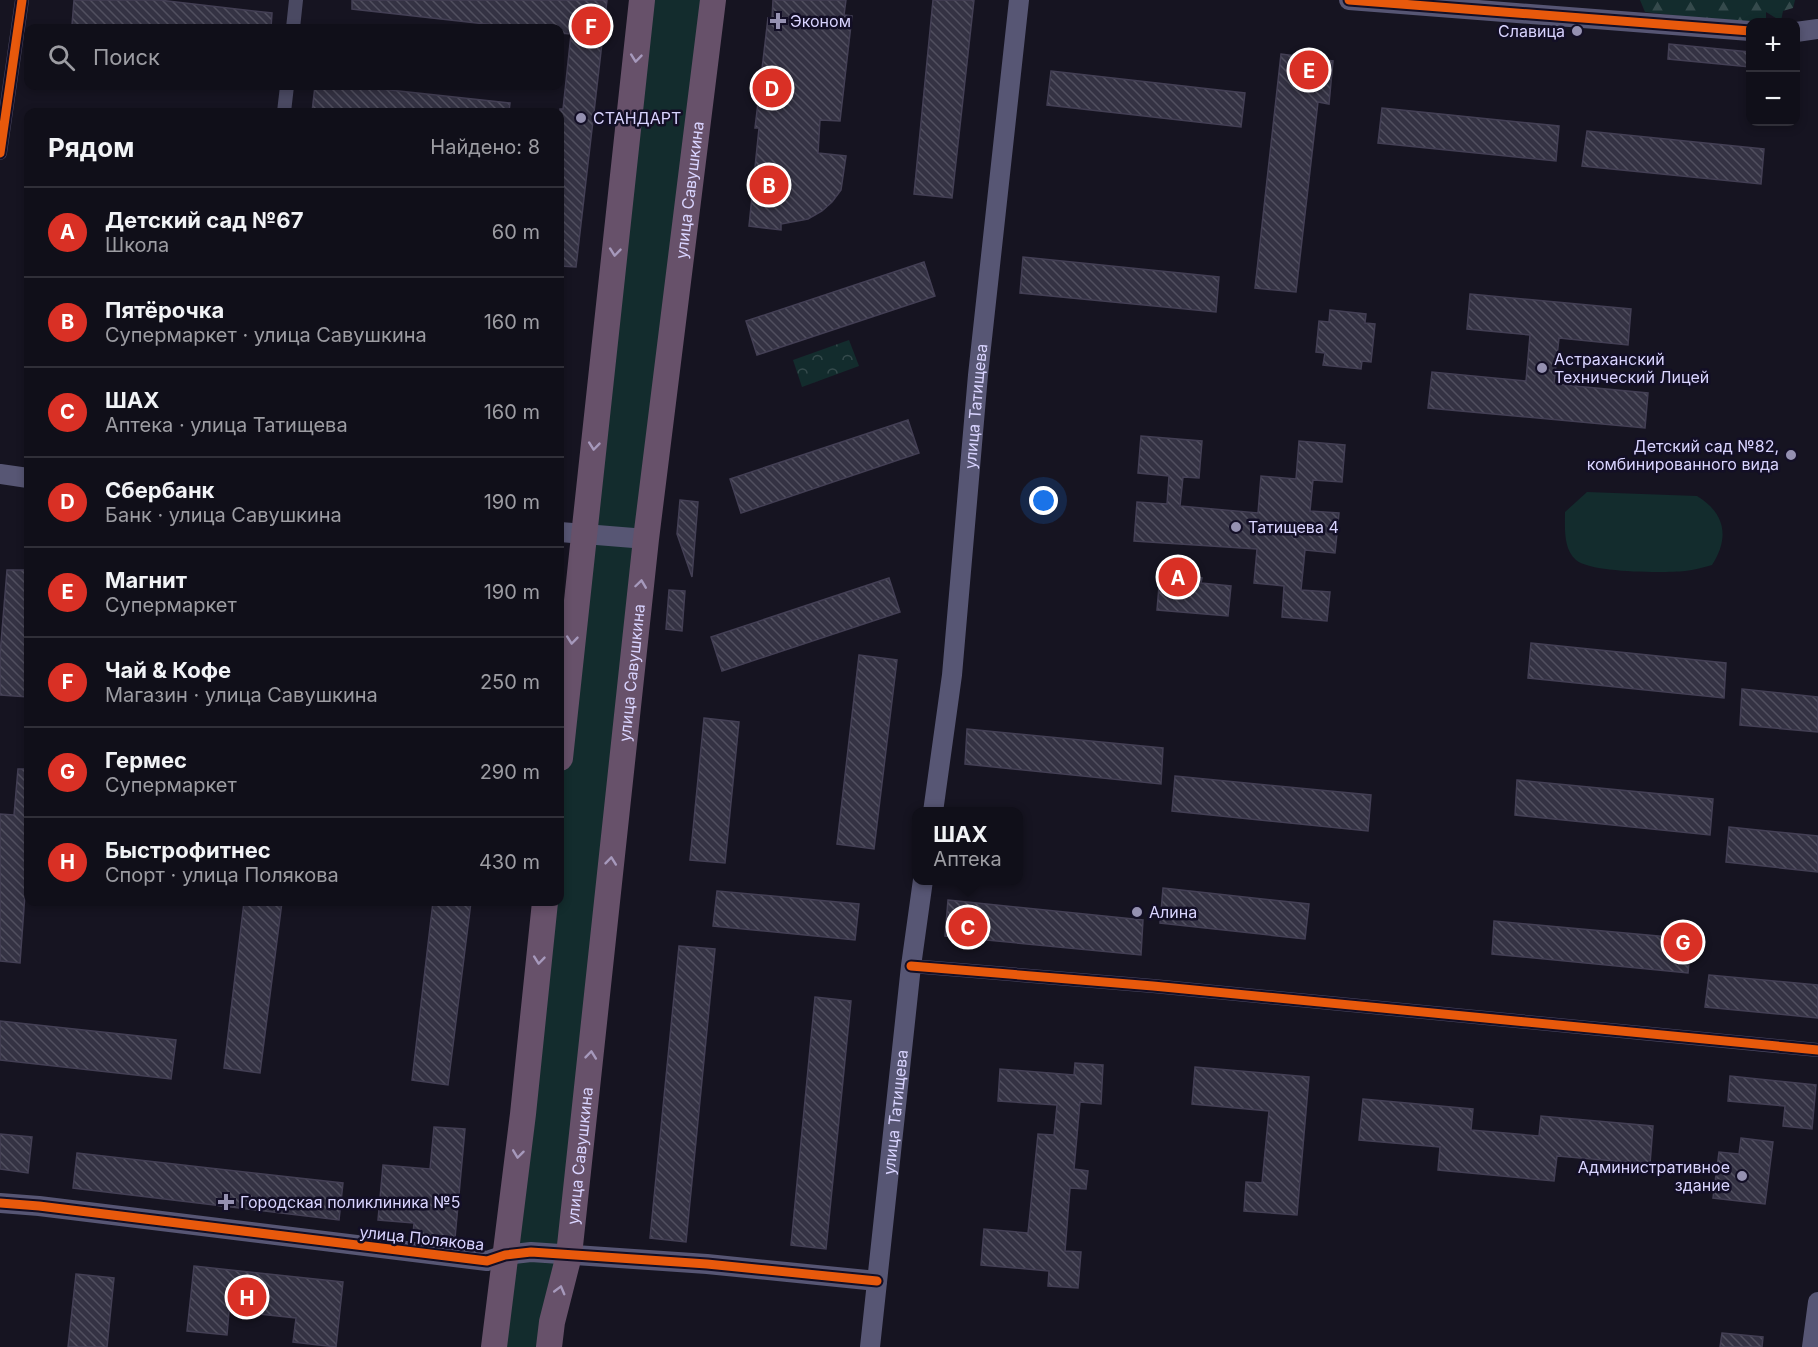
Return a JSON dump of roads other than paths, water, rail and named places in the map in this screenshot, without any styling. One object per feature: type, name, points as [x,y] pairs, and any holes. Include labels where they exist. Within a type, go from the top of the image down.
[{"type":"highway","points":[[564,677],[571,534],[642,0]]},
{"type":"highway","name":"улица Савушкина","points":[[549,1347],[552,1322],[569,1256],[646,539],[713,0]]},
{"type":"highway","points":[[494,1347],[523,1114],[545,906]]},
{"type":"street","points":[[0,153],[22,0]]},
{"type":"street","points":[[293,24],[296,0]]},
{"type":"street","name":"улица Татищева","points":[[934,807],[952,675],[978,375],[1019,0]]},
{"type":"street","points":[[1349,0],[1746,31]]},
{"type":"street","points":[[1800,31],[1818,29]]},
{"type":"street","points":[[284,108],[286,90]]},
{"type":"street","points":[[0,474],[24,477]]},
{"type":"street","points":[[571,534],[646,539]]},
{"type":"street","name":"улица Татищева","points":[[870,1347],[911,966],[922,885]]},
{"type":"street","points":[[911,966],[1176,988],[1818,1050]]},
{"type":"street","name":"улица Полякова","points":[[0,1203],[487,1261],[505,1255],[531,1252],[707,1264],[878,1281]]},
{"type":"street","points":[[1812,1347],[1818,1302]]},
{"type":"place","name":"Эконом","points":[[778,21]]},
{"type":"place","name":"Чай & Кофе","points":[[591,26]]},
{"type":"place","name":"Славица","points":[[1577,31]]},
{"type":"place","name":"Магнит","points":[[1309,70]]},
{"type":"place","name":"Сбербанк","points":[[772,88]]},
{"type":"place","name":"СТАНДАРТ","points":[[581,118]]},
{"type":"place","name":"Пятёрочка","points":[[769,185]]},
{"type":"place","name":"Астраханский Технический Лицей","points":[[1542,368]]},
{"type":"place","name":"Детский сад №82, комбинированного вида","points":[[1791,455]]},
{"type":"place","name":"Татищева 4","points":[[1236,527]]},
{"type":"place","name":"Детский сад №67","points":[[1178,577]]},
{"type":"place","name":"Алина","points":[[1137,912]]},
{"type":"place","name":"ШАХ","points":[[968,927]]},
{"type":"place","name":"Гермес","points":[[1683,942]]},
{"type":"place","name":"Административное здание","points":[[1742,1176]]},
{"type":"place","name":"Городская поликлиника №5","points":[[226,1202]]},
{"type":"place","name":"Быстрофитнес","points":[[247,1297]]}]
